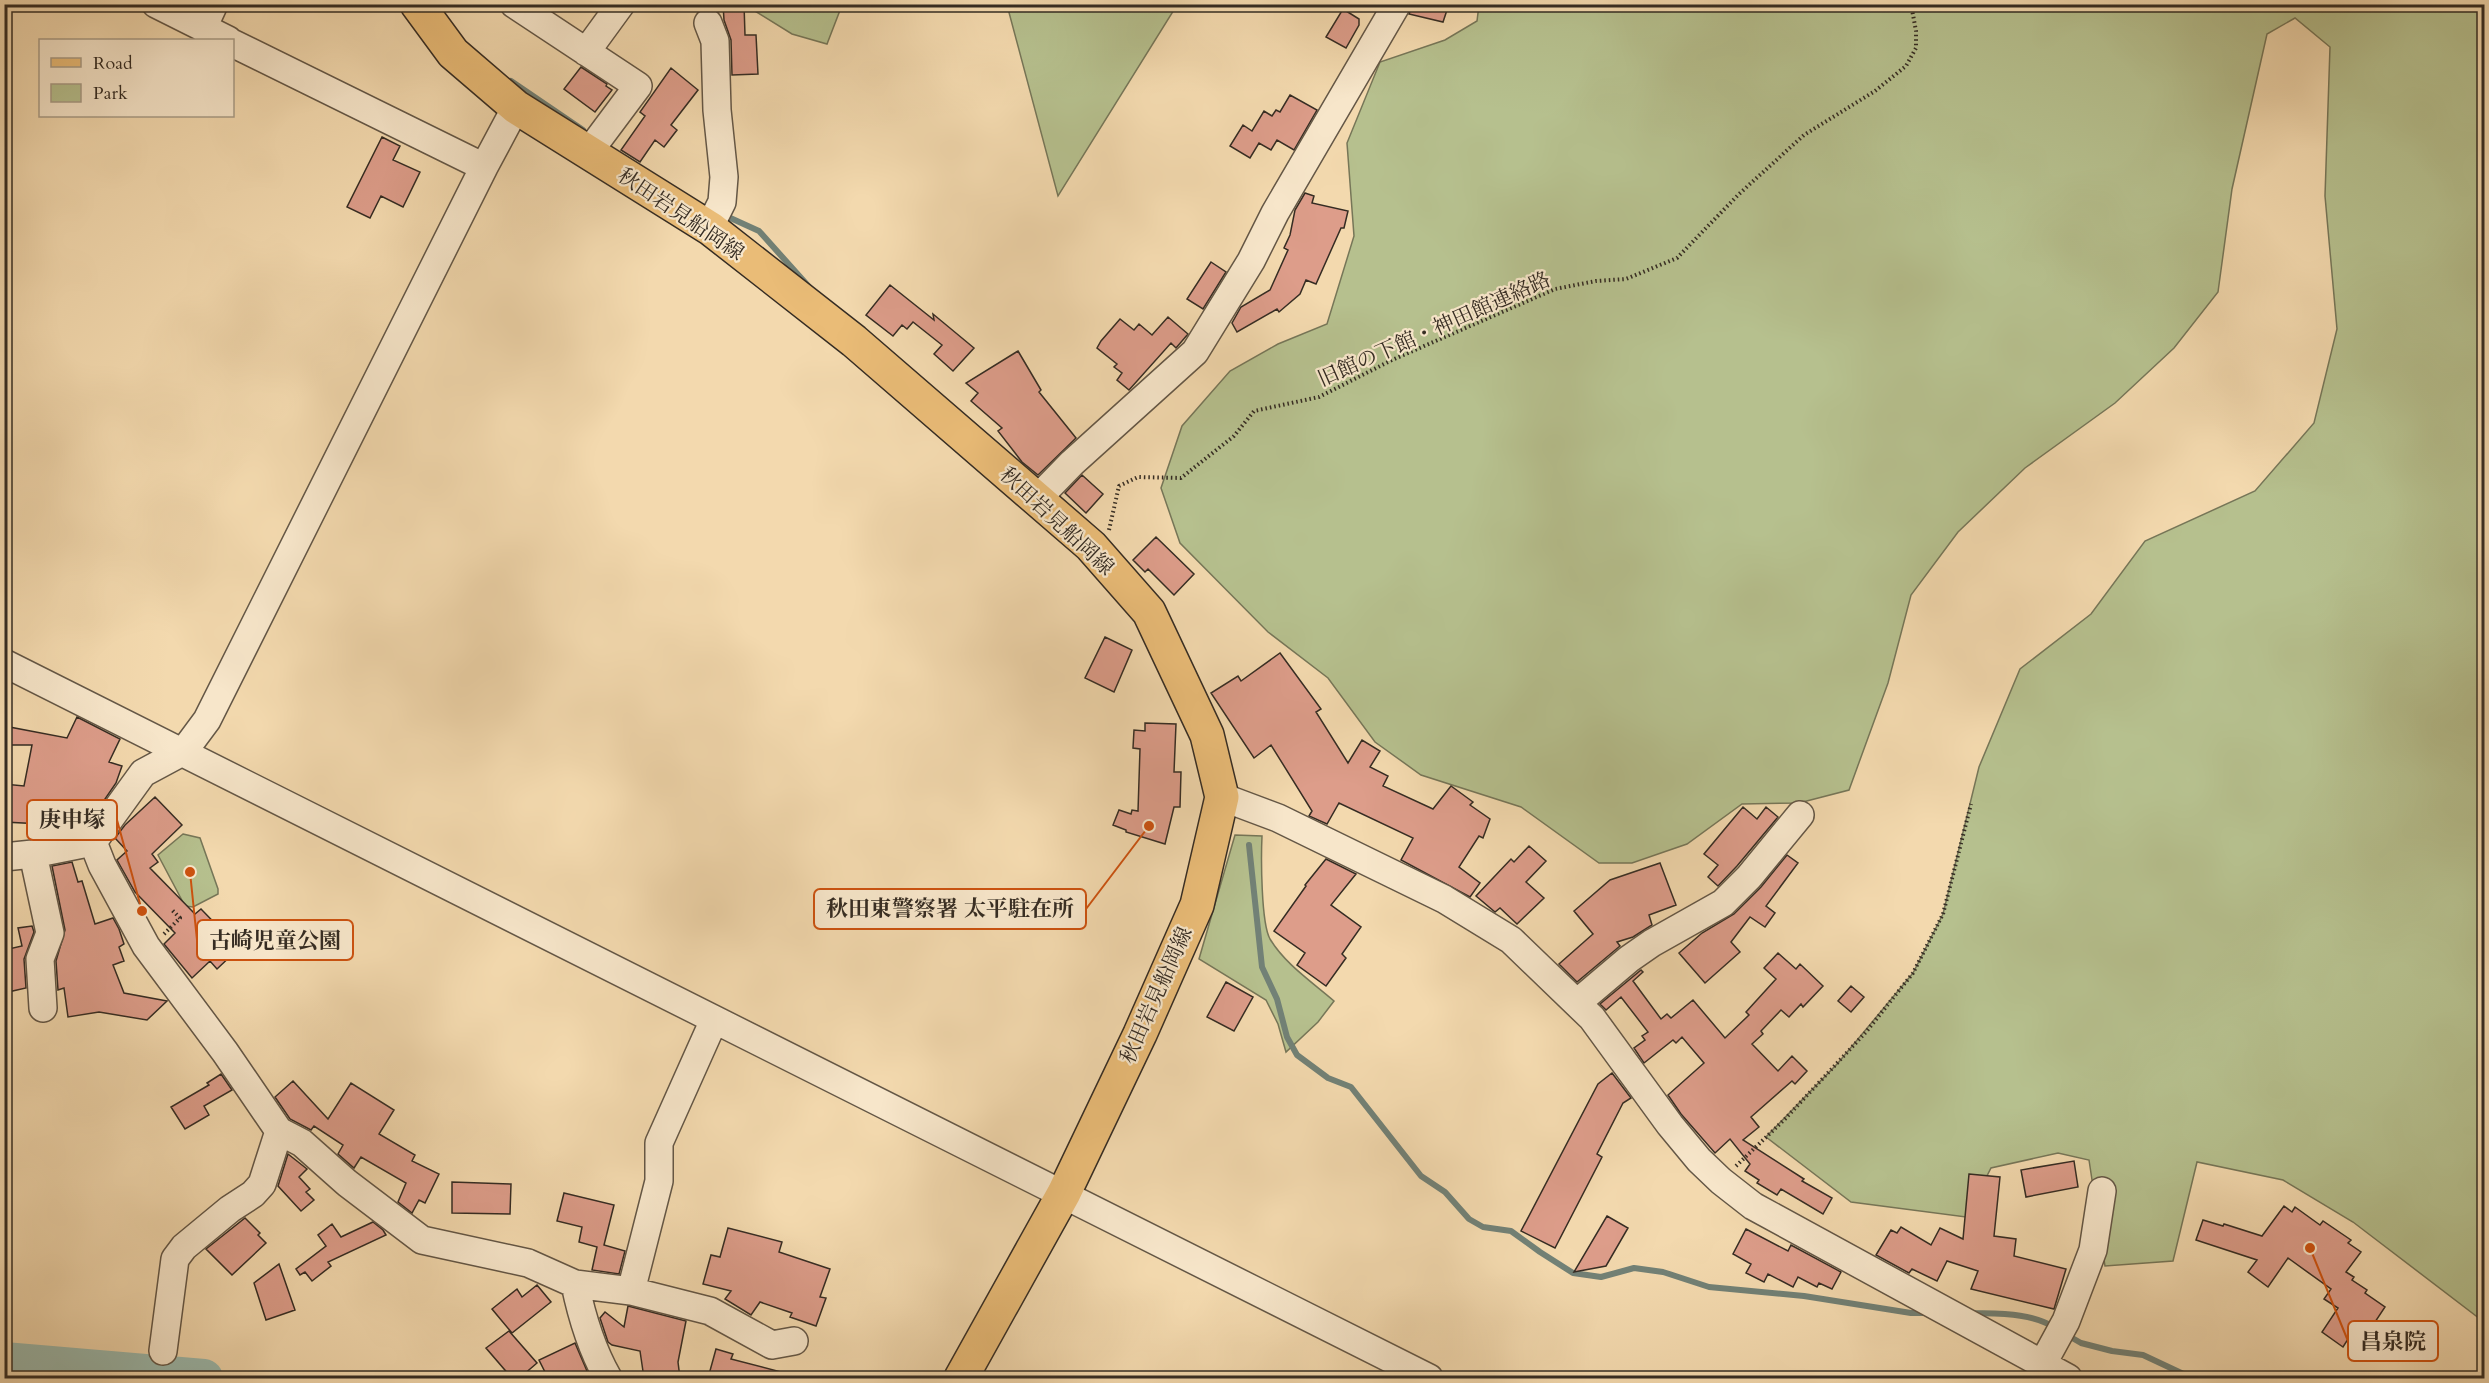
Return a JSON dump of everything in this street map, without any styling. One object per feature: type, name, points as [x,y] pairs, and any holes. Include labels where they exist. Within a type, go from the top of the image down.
[{"type":"main road","name":"秋田岩見船岡線","points":[[417,4],[453,53],[516,107],[709,228],[854,341],[1091,546],[1149,612],[1207,735],[1222,796],[1197,905],[1140,1034],[1064,1193],[961,1378]]},
{"type":"street","points":[[156,4],[209,16],[227,39]]},
{"type":"street","points":[[514,4],[638,86],[588,153]]},
{"type":"street","points":[[586,52],[621,4]]},
{"type":"street","points":[[1036,500],[1072,463],[1195,352],[1245,270],[1275,213],[1397,4]]},
{"type":"street","points":[[708,23],[715,42],[717,110],[724,177],[722,202],[709,228]]},
{"type":"street","points":[[234,44],[484,167]]},
{"type":"street","points":[[4,857],[33,854],[93,842],[143,773],[183,751],[207,720],[516,107]]},
{"type":"street","points":[[4,663],[1429,1378]]},
{"type":"street","points":[[1222,796],[1278,818],[1444,899],[1511,940],[1592,1018],[1670,1125],[1699,1160],[1753,1206],[1968,1324],[2054,1343]]},
{"type":"street","points":[[1577,1003],[1629,959],[1652,943],[1723,903],[1749,878],[1800,815]]},
{"type":"street","points":[[93,842],[102,865],[148,949],[225,1052],[279,1131],[303,1143],[347,1183],[423,1240],[528,1263],[575,1284],[631,1291],[710,1311],[772,1345],[794,1341]]},
{"type":"street","points":[[33,854],[50,933],[40,959],[43,1008]]},
{"type":"street","points":[[631,1291],[659,1181],[658,1143],[714,1020]]},
{"type":"street","points":[[163,1351],[175,1259],[184,1246],[230,1209],[253,1194],[262,1184],[279,1131]]},
{"type":"street","points":[[2068,1378],[2054,1343],[2093,1250],[2102,1191]]},
{"type":"street","points":[[575,1284],[582,1318],[595,1355],[608,1378]]},
{"type":"path","name":"旧館の下館・神田館連絡路","points":[[1103,560],[1119,486],[1138,477],[1181,478],[1234,436],[1254,411],[1320,397],[1392,360],[1555,289],[1596,281],[1626,279],[1677,258],[1739,194],[1804,135],[1875,91],[1906,66],[1916,48],[1916,31],[1911,4]]},
{"type":"path","points":[[1721,1181],[1785,1119],[1866,1032],[1913,973],[1943,914],[1971,804]]},
{"type":"path","points":[[148,949],[180,918],[171,909]]},
{"type":"green space","points":[[842,4],[827,44],[792,34],[745,5]]},
{"type":"green space","points":[[1007,5],[1177,5],[1058,196]]},
{"type":"green space","points":[[1479,5],[2484,5],[2484,1322],[2353,1222],[2283,1180],[2197,1162],[2173,1261],[2105,1266],[2089,1160],[2058,1153],[1991,1168],[1966,1217],[1851,1202],[1766,1137],[1838,1063],[1913,973],[1943,914],[1979,767],[2020,669],[2091,614],[2145,541],[2255,491],[2314,423],[2337,329],[2325,196],[2330,47],[2295,18],[2267,34],[2232,189],[2218,292],[2174,348],[2115,403],[2025,468],[1958,532],[1911,595],[1888,683],[1849,790],[1799,803],[1742,804],[1687,844],[1632,863],[1599,863],[1521,807],[1421,775],[1375,742],[1328,678],[1268,632],[1180,543],[1161,488],[1182,426],[1230,371],[1278,344],[1327,324],[1354,236],[1347,143],[1380,62],[1445,40],[1477,21]]},
{"type":"green space","points":[[183,834],[200,838],[218,889],[218,894],[193,907],[185,906],[158,855]]},
{"type":"green space","points":[[1235,835],[1262,836],[1263,905],[1270,939],[1291,965],[1334,1001],[1318,1022],[1286,1052],[1278,1024],[1266,1000],[1199,959]]},
{"type":"building","points":[[723,4],[744,4],[745,35],[756,35],[758,74],[732,75],[731,40],[724,20]]},
{"type":"building","points":[[1413,4],[1449,4],[1443,22],[1409,14]]},
{"type":"building","points":[[1343,9],[1359,19],[1359,25],[1346,48],[1326,37]]},
{"type":"building","points":[[581,67],[607,84],[606,86],[612,90],[595,112],[564,89]]},
{"type":"building","points":[[671,68],[698,90],[671,125],[677,130],[664,147],[655,140],[640,162],[621,150],[645,116],[640,112]]},
{"type":"building","points":[[1290,95],[1317,110],[1294,150],[1277,140],[1271,150],[1259,143],[1250,158],[1230,146],[1243,125],[1252,131],[1264,111],[1272,116],[1276,110],[1280,112]]},
{"type":"building","points":[[382,137],[400,146],[393,160],[420,172],[403,207],[381,196],[370,218],[347,207]]},
{"type":"building","points":[[1305,193],[1314,196],[1312,203],[1348,211],[1344,228],[1341,228],[1316,284],[1306,280],[1300,294],[1279,312],[1277,309],[1237,332],[1232,323],[1241,307],[1270,290],[1288,250],[1284,248],[1290,235],[1295,210]]},
{"type":"building","points":[[1211,262],[1226,272],[1203,309],[1187,299]]},
{"type":"building","points":[[890,285],[934,320],[933,314],[974,348],[953,371],[934,354],[942,345],[913,322],[907,329],[902,325],[893,336],[866,315]]},
{"type":"building","points":[[1168,317],[1188,334],[1176,348],[1171,343],[1129,390],[1117,380],[1122,373],[1114,367],[1117,364],[1097,348],[1120,319],[1134,330],[1139,324],[1152,335]]},
{"type":"building","points":[[1018,351],[1041,390],[1039,392],[1076,438],[1038,475],[1022,462],[998,431],[1002,428],[971,401],[978,393],[966,383]]},
{"type":"building","points":[[1082,475],[1103,494],[1086,513],[1065,493]]},
{"type":"building","points":[[1156,537],[1194,574],[1174,595],[1148,569],[1145,572],[1133,560]]},
{"type":"building","points":[[1105,637],[1132,650],[1114,692],[1085,678]]},
{"type":"building","points":[[1280,653],[1321,709],[1316,712],[1348,763],[1362,740],[1380,751],[1370,767],[1388,776],[1383,786],[1433,809],[1451,786],[1473,802],[1470,805],[1490,819],[1483,838],[1479,836],[1459,867],[1480,883],[1470,897],[1401,860],[1413,838],[1339,803],[1327,824],[1309,816],[1312,811],[1271,745],[1254,758],[1211,693],[1238,676],[1241,681]]},
{"type":"building","points":[[77,717],[120,739],[109,762],[122,766],[116,783],[103,802],[92,800],[89,820],[84,828],[81,828],[61,807],[67,828],[62,827],[64,832],[43,836],[42,824],[4,822],[4,784],[24,786],[32,745],[4,745],[4,726],[67,738]]},
{"type":"building","points":[[1145,723],[1176,724],[1174,772],[1181,772],[1180,807],[1174,807],[1165,844],[1126,832],[1113,825],[1119,810],[1131,814],[1132,810],[1138,811],[1140,749],[1133,748],[1134,730],[1145,731]]},
{"type":"building","points":[[155,797],[182,825],[152,854],[158,862],[150,868],[195,914],[201,909],[232,941],[229,943],[236,951],[217,969],[210,961],[192,978],[164,944],[175,933],[135,892],[117,860],[127,851],[115,838],[125,825]]},
{"type":"building","points":[[1743,807],[1757,819],[1766,807],[1778,817],[1718,886],[1708,877],[1718,865],[1704,854]]},
{"type":"building","points":[[1529,846],[1546,861],[1526,882],[1544,898],[1517,924],[1500,908],[1495,912],[1476,896],[1511,859],[1514,862]]},
{"type":"building","points":[[1787,855],[1798,863],[1766,906],[1775,913],[1765,927],[1750,917],[1731,942],[1740,952],[1705,983],[1679,953],[1702,933],[1734,914],[1761,887]]},
{"type":"building","points":[[1326,859],[1356,874],[1331,905],[1361,927],[1342,954],[1346,958],[1326,986],[1297,965],[1305,953],[1274,931],[1305,885]]},
{"type":"building","points":[[72,862],[78,882],[82,881],[95,924],[113,918],[119,929],[124,944],[119,947],[124,961],[113,965],[124,993],[167,1001],[147,1020],[99,1012],[68,1017],[64,988],[58,990],[56,961],[65,930],[52,866]]},
{"type":"building","points":[[1660,863],[1676,905],[1649,915],[1652,925],[1633,937],[1617,942],[1620,946],[1577,982],[1559,964],[1593,934],[1574,911],[1610,880]]},
{"type":"building","points":[[32,926],[34,932],[24,959],[26,988],[8,992],[4,978],[4,950],[22,946],[18,928]]},
{"type":"building","points":[[1778,953],[1796,969],[1800,964],[1823,986],[1803,1007],[1801,1004],[1789,1017],[1781,1010],[1761,1031],[1763,1034],[1752,1044],[1778,1071],[1792,1056],[1807,1071],[1795,1084],[1792,1081],[1751,1117],[1759,1127],[1743,1140],[1804,1179],[1802,1181],[1832,1198],[1823,1214],[1781,1189],[1777,1195],[1757,1183],[1759,1180],[1745,1171],[1750,1164],[1730,1139],[1715,1153],[1681,1114],[1668,1095],[1704,1063],[1682,1037],[1676,1043],[1673,1040],[1644,1063],[1634,1048],[1645,1040],[1642,1036],[1648,1032],[1621,997],[1606,1010],[1600,1004],[1641,970],[1643,972],[1633,981],[1661,1019],[1667,1014],[1671,1018],[1693,1000],[1725,1038],[1749,1015],[1746,1012],[1776,979],[1764,968]]},
{"type":"building","points":[[1226,982],[1253,997],[1234,1031],[1207,1017]]},
{"type":"building","points":[[1851,986],[1864,997],[1851,1012],[1838,1001]]},
{"type":"building","points":[[1612,1073],[1631,1098],[1623,1103],[1597,1154],[1602,1157],[1555,1248],[1521,1231],[1598,1084]]},
{"type":"building","points":[[221,1074],[232,1090],[204,1106],[209,1115],[185,1129],[171,1107],[209,1085],[207,1083]]},
{"type":"building","points":[[293,1081],[328,1119],[351,1083],[394,1110],[379,1134],[415,1155],[412,1161],[439,1174],[425,1203],[419,1200],[412,1213],[398,1202],[406,1183],[361,1157],[354,1168],[338,1154],[343,1145],[314,1126],[311,1130],[290,1119],[275,1097]]},
{"type":"building","points":[[288,1154],[307,1169],[299,1177],[310,1189],[306,1192],[314,1200],[301,1211],[278,1186]]},
{"type":"building","points":[[2074,1161],[2078,1187],[2026,1197],[2021,1170]]},
{"type":"building","points":[[1969,1174],[2000,1177],[1994,1236],[2016,1239],[2014,1256],[2066,1269],[2054,1309],[1971,1289],[1978,1271],[1947,1261],[1937,1281],[1912,1269],[1909,1273],[1876,1255],[1891,1230],[1897,1233],[1901,1227],[1931,1245],[1940,1228],[1963,1239]]},
{"type":"building","points":[[452,1182],[511,1184],[510,1214],[452,1213]]},
{"type":"building","points":[[564,1193],[614,1205],[604,1245],[625,1251],[619,1274],[592,1270],[597,1247],[579,1242],[582,1227],[557,1221]]},
{"type":"building","points":[[2284,1206],[2292,1212],[2295,1207],[2320,1225],[2323,1221],[2351,1240],[2348,1243],[2361,1252],[2346,1272],[2354,1277],[2352,1280],[2367,1290],[2365,1293],[2385,1307],[2371,1328],[2386,1338],[2374,1356],[2348,1339],[2343,1347],[2322,1332],[2338,1308],[2324,1299],[2331,1289],[2288,1258],[2268,1287],[2248,1272],[2257,1260],[2196,1240],[2203,1220],[2262,1236]]},
{"type":"building","points":[[1607,1216],[1628,1228],[1606,1266],[1574,1272]]},
{"type":"building","points":[[245,1218],[260,1233],[258,1235],[266,1243],[232,1275],[206,1249]]},
{"type":"building","points":[[373,1222],[386,1235],[328,1262],[331,1266],[312,1281],[305,1272],[300,1275],[296,1269],[326,1246],[318,1235],[332,1224],[341,1237]]},
{"type":"building","points":[[728,1228],[782,1242],[779,1252],[830,1269],[820,1297],[826,1298],[816,1326],[790,1317],[792,1313],[760,1302],[751,1315],[725,1299],[731,1291],[703,1284],[711,1255],[720,1257]]},
{"type":"building","points":[[1746,1229],[1788,1251],[1791,1245],[1841,1272],[1832,1289],[1819,1283],[1817,1287],[1798,1277],[1793,1287],[1768,1274],[1764,1282],[1746,1273],[1751,1264],[1733,1254]]},
{"type":"building","points":[[279,1264],[295,1310],[266,1320],[254,1283]]},
{"type":"building","points":[[537,1285],[551,1302],[512,1333],[492,1309],[517,1289],[522,1297]]},
{"type":"building","points":[[628,1306],[686,1321],[678,1362],[680,1378],[644,1378],[640,1351],[612,1345],[608,1342],[600,1318],[605,1312],[624,1327]]},
{"type":"building","points":[[509,1331],[537,1363],[523,1375],[510,1376],[486,1348]]},
{"type":"building","points":[[575,1343],[590,1378],[548,1378],[539,1360]]},
{"type":"building","points":[[716,1349],[733,1354],[731,1359],[785,1373],[785,1378],[708,1378]]},
{"type":"waterway","points":[[511,81],[583,130]]},
{"type":"waterway","points":[[726,216],[759,231],[811,289]]},
{"type":"waterway","points":[[1249,845],[1262,967],[1277,999],[1287,1037],[1297,1055],[1328,1078],[1351,1087],[1421,1176],[1445,1192],[1469,1219],[1483,1227],[1511,1231],[1573,1273],[1601,1277],[1634,1268],[1663,1272],[1709,1287],[1804,1296],[1911,1313],[1927,1313]]},
{"type":"waterway","points":[[1970,1313],[2025,1316],[2056,1328]]},
{"type":"waterway","points":[[2067,1335],[2081,1343],[2112,1351],[2143,1355],[2192,1378]]},
{"type":"waterway","points":[[4,1361],[204,1378]]},
{"type":"place","name":"秋田東警察署 太平駐在所","points":[[1149,826]]},
{"type":"place","name":"古崎児童公園","points":[[190,872]]},
{"type":"place","name":"庚申塚","points":[[142,911]]},
{"type":"place","name":"昌泉院","points":[[2310,1248]]}]
